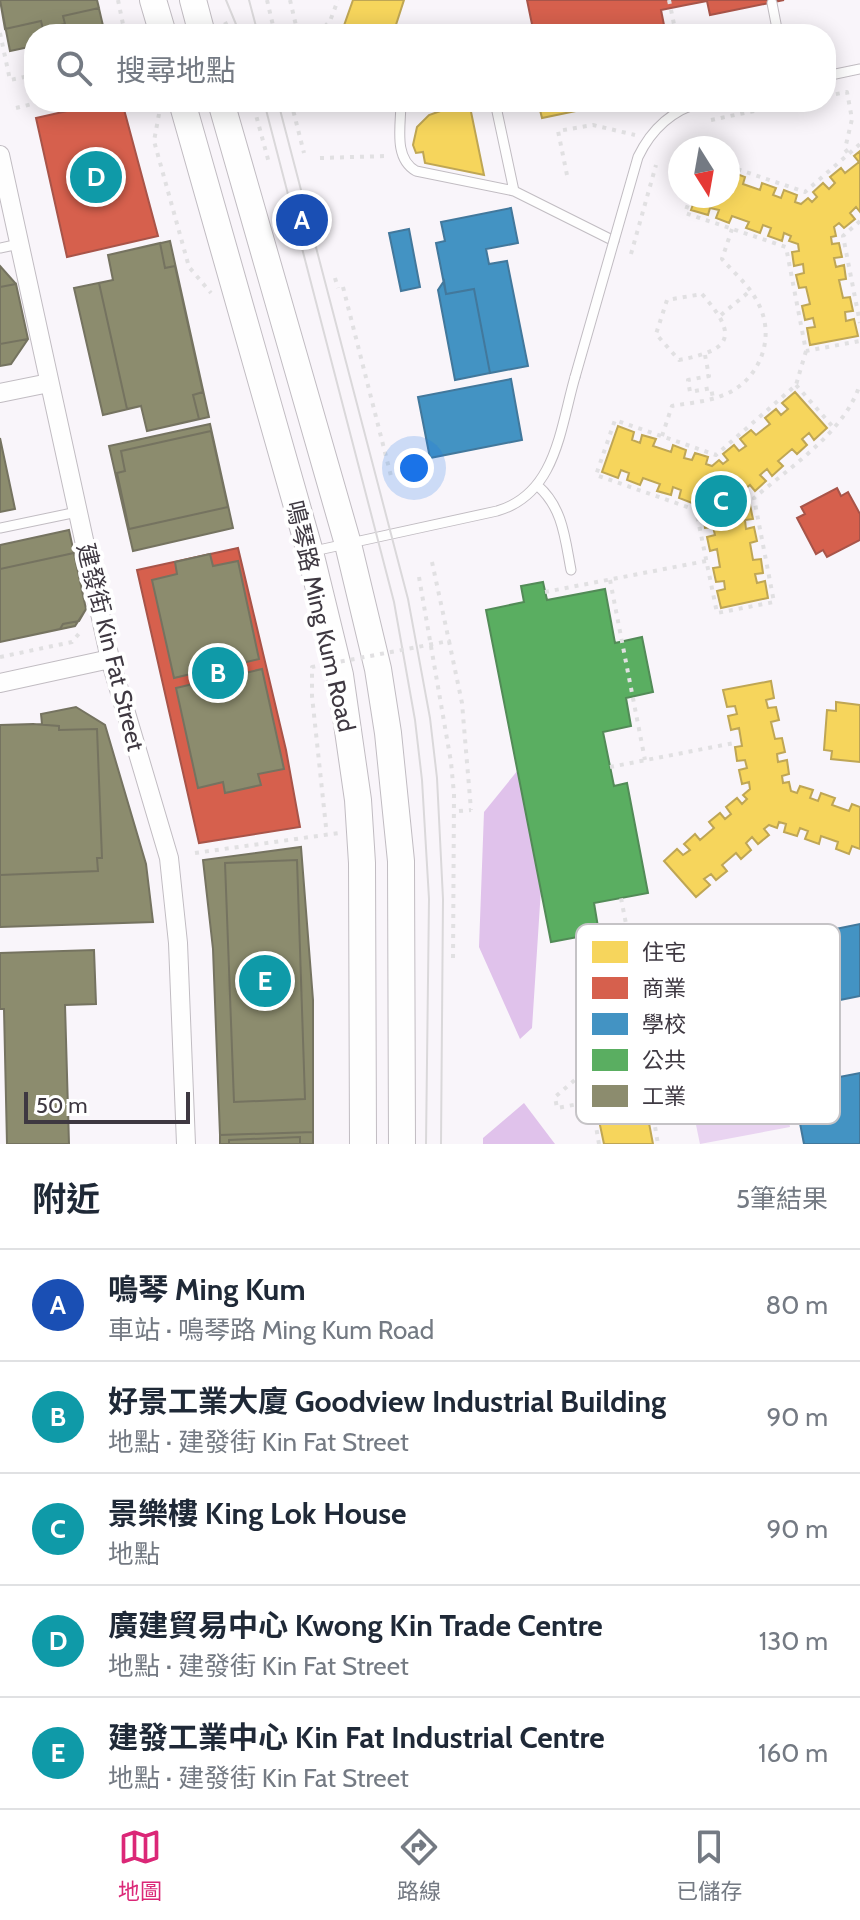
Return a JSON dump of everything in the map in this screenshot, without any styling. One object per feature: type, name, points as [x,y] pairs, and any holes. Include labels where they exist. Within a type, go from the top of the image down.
[{"type":"main road","points":[[153,0],[160,24]]},
{"type":"main road","points":[[193,0],[199,24]]},
{"type":"main road","name":"鳴琴路 Ming Kum Road","points":[[185,112],[310,552],[340,675],[358,800],[364,927],[363,1144]]},
{"type":"main road","name":"鳴琴路 Ming Kum Road","points":[[224,112],[348,544],[378,669],[396,797],[402,926],[402,1144]]},
{"type":"street","name":"建發街 Kin Fat Street","points":[[0,155],[110,659],[169,858],[178,943],[186,1144]]},
{"type":"street","points":[[0,393],[49,383]]},
{"type":"street","points":[[0,683],[110,659]]},
{"type":"lane","points":[[772,3],[776,24]]},
{"type":"lane","points":[[836,74],[860,69]]},
{"type":"lane","points":[[401,112],[401,155],[416,171],[514,191],[614,241]]},
{"type":"lane","points":[[497,112],[514,191]]},
{"type":"lane","points":[[310,552],[509,507],[538,486],[549,466],[638,157],[645,143],[677,112]]},
{"type":"lane","points":[[0,248],[19,244]]},
{"type":"lane","points":[[538,486],[558,511],[571,570]]},
{"type":"lane","points":[[0,528],[77,512]]},
{"type":"path","points":[[118,0],[123,24]]},
{"type":"path","points":[[267,0],[273,24]]},
{"type":"path","points":[[290,0],[296,24]]},
{"type":"path","points":[[327,24],[338,0]]},
{"type":"path","points":[[669,0],[674,24]]},
{"type":"path","points":[[0,33],[10,80],[24,77]]},
{"type":"path","points":[[836,94],[847,92],[852,119],[845,149],[849,154]]},
{"type":"path","points":[[16,108],[24,106]]},
{"type":"path","points":[[160,112],[154,141],[189,267],[215,298]]},
{"type":"path","points":[[257,112],[269,163]]},
{"type":"path","points":[[294,112],[304,153]]},
{"type":"path","points":[[711,120],[749,112]]},
{"type":"path","points":[[567,175],[558,131],[593,125],[647,138]]},
{"type":"path","points":[[740,170],[805,192],[860,144]]},
{"type":"path","points":[[320,158],[387,156]]},
{"type":"path","points":[[631,254],[656,165]]},
{"type":"path","points":[[687,208],[685,213],[786,247],[806,351],[796,385],[716,455],[615,420],[596,475],[696,510],[717,613],[774,602],[754,498],[834,428],[853,402],[860,384]]},
{"type":"path","points":[[860,221],[843,236],[860,323]]},
{"type":"path","points":[[662,436],[672,406],[733,391],[744,383],[761,359],[766,331],[758,302],[722,259],[732,229]]},
{"type":"path","points":[[335,278],[392,480]]},
{"type":"path","points":[[721,315],[750,291]]},
{"type":"path","points":[[702,294],[721,315],[725,323],[724,340],[705,355],[679,360],[656,334],[667,300],[702,294]]},
{"type":"path","points":[[806,351],[860,341]]},
{"type":"path","points":[[705,355],[709,376],[688,380],[690,392],[711,388],[713,398]]},
{"type":"path","points":[[796,385],[834,428]]},
{"type":"path","points":[[545,592],[711,560]]},
{"type":"path","points":[[432,562],[462,703],[471,810],[459,811]]},
{"type":"path","points":[[419,577],[454,794],[453,964]]},
{"type":"path","points":[[610,580],[645,760]]},
{"type":"path","points":[[0,657],[72,642],[85,627]]},
{"type":"path","points":[[326,835],[312,696],[312,667],[449,641]]},
{"type":"path","points":[[317,664],[320,678]]},
{"type":"path","points":[[610,767],[734,743]]},
{"type":"path","points":[[195,853],[344,833]]},
{"type":"path","points":[[621,898],[626,924]]},
{"type":"path","points":[[576,1079],[555,1097],[557,1108],[576,1104]]},
{"type":"path","points":[[596,1124],[599,1144]]},
{"type":"path","points":[[654,1124],[658,1144]]},
{"type":"shaded area","points":[[518,770],[541,889],[532,1028],[520,1039],[479,947],[484,812]]},
{"type":"shaded area","points":[[524,1103],[555,1144],[483,1144],[483,1138]]},
{"type":"shaded area","points":[[696,1124],[789,1124],[790,1127],[700,1144]]},
{"type":"building: 住宅","points":[[353,0],[404,0],[396,24],[345,24]]},
{"type":"building: 住宅","points":[[471,112],[484,175],[425,163],[423,152],[416,153],[413,145],[417,127],[429,115]]},
{"type":"building: 住宅","points":[[540,112],[571,112],[542,118]]},
{"type":"building: 住宅","points":[[860,151],[860,212],[856,207],[850,213],[855,219],[844,228],[839,223],[834,227],[836,236],[831,237],[832,244],[839,243],[842,257],[834,258],[836,267],[844,265],[846,279],[839,280],[843,298],[850,297],[853,311],[845,312],[846,321],[854,319],[858,336],[810,345],[807,328],[815,327],[813,318],[805,320],[802,306],[810,304],[806,287],[799,288],[796,275],[804,273],[803,264],[794,266],[792,252],[799,251],[798,244],[789,241],[791,236],[784,233],[782,241],[768,236],[771,228],[763,225],[760,233],[746,228],[749,222],[732,216],[729,223],[716,218],[719,210],[710,208],[740,208],[740,175],[745,177],[743,184],[760,190],[762,183],[776,188],[773,195],[781,198],[784,190],[797,195],[795,202],[801,204],[808,198],[812,202],[817,197],[813,192],[823,183],[829,189],[835,183],[830,177],[841,168],[845,173],[859,162],[854,156]]},
{"type":"building: 住宅","points":[[692,208],[710,208],[708,215]]},
{"type":"building: 住宅","points":[[795,392],[827,428],[814,440],[809,433],[802,439],[807,445],[797,454],[792,449],[778,461],[783,466],[772,476],[767,469],[760,475],[766,481],[755,491],[750,485],[745,489],[747,498],[741,499],[743,507],[750,505],[753,519],[745,520],[746,529],[754,527],[757,541],[750,543],[753,560],[761,559],[763,573],[755,574],[757,583],[765,581],[768,598],[721,608],[717,591],[725,589],[724,581],[716,582],[713,568],[720,567],[717,549],[710,551],[707,537],[715,535],[713,527],[705,528],[703,514],[710,513],[709,506],[700,503],[702,498],[695,496],[692,503],[679,498],[681,490],[673,487],[671,495],[657,491],[660,484],[643,478],[640,485],[627,480],[629,473],[621,470],[618,478],[602,472],[618,426],[634,432],[632,440],[640,443],[642,435],[656,439],[653,446],[671,452],[673,445],[686,450],[684,458],[692,460],[695,453],[708,457],[706,464],[712,466],[719,460],[723,464],[728,460],[723,454],[734,445],[739,451],[746,446],[740,439],[751,430],[756,435],[770,424],[765,418],[776,409],[781,415],[788,409],[782,403]]},
{"type":"building: 住宅","points":[[771,681],[774,698],[766,700],[768,708],[776,707],[779,720],[771,722],[775,739],[782,738],[785,752],[777,754],[778,762],[787,760],[789,774],[782,776],[783,783],[789,782],[791,791],[797,793],[800,786],[813,790],[810,798],[818,801],[821,793],[835,798],[832,805],[849,811],[852,804],[860,807],[860,849],[852,846],[849,854],[836,849],[838,842],[821,836],[819,844],[805,839],[808,831],[800,828],[797,836],[784,832],[786,824],[779,822],[777,828],[769,825],[764,829],[769,835],[758,844],[752,837],[746,843],[751,850],[741,859],[736,853],[722,865],[727,871],[716,880],[711,874],[704,879],[710,885],[696,897],[664,861],[677,849],[683,855],[690,850],[684,844],[695,834],[700,840],[714,828],[709,822],[720,813],[725,819],[731,814],[726,807],[737,798],[742,804],[747,799],[743,795],[750,789],[749,782],[742,784],[739,770],[747,768],[745,760],[737,761],[735,747],[742,746],[739,728],[731,730],[728,716],[737,714],[735,706],[727,707],[723,690]]},
{"type":"building: 住宅","points":[[836,702],[860,705],[860,762],[831,759],[832,751],[824,750],[827,710],[836,711]]},
{"type":"building: 住宅","points":[[600,1124],[649,1124],[653,1144],[604,1144]]},
{"type":"building: 商業","points":[[527,0],[784,0],[710,15],[707,1],[661,10],[664,24],[532,24]]},
{"type":"building: 商業","points":[[63,112],[125,112],[158,236],[67,257],[36,118]]},
{"type":"building: 商業","points":[[837,488],[841,496],[848,492],[860,514],[860,540],[827,557],[823,550],[816,554],[797,518],[805,514],[801,507]]},
{"type":"building: 商業","points":[[238,548],[286,750],[300,827],[199,843],[137,570]]},
{"type":"building: 學校","points":[[511,208],[518,243],[486,249],[489,264],[507,261],[528,366],[490,373],[474,289],[446,294],[436,243],[445,241],[441,222]]},
{"type":"building: 學校","points":[[409,229],[420,287],[401,291],[389,233]]},
{"type":"building: 學校","points":[[444,281],[446,294],[474,289],[490,373],[455,380],[438,290]]},
{"type":"building: 學校","points":[[511,379],[522,440],[430,458],[418,397]]},
{"type":"building: 學校","points":[[860,924],[860,996],[840,1000],[840,928]]},
{"type":"building: 學校","points":[[860,1073],[860,1144],[804,1144],[800,1124],[840,1124],[840,1077]]},
{"type":"building: 公共","points":[[543,582],[547,600],[605,589],[615,643],[642,637],[653,692],[626,698],[631,726],[603,732],[614,786],[627,783],[648,893],[594,903],[598,924],[576,924],[576,937],[551,942],[486,610],[524,602],[521,586]]},
{"type":"building: 工業","points":[[0,0],[97,0],[103,24],[24,24],[24,48],[10,51]]},
{"type":"building: 工業","points":[[0,0],[97,0],[99,8],[63,16],[65,24],[42,24],[41,21],[5,29]]},
{"type":"building: 工業","points":[[170,241],[209,417],[147,431],[141,406],[103,415],[74,288],[113,280],[108,255]]},
{"type":"building: 工業","points":[[160,243],[165,268],[175,266],[203,392],[193,395],[199,419],[147,431],[141,406],[127,409],[99,283],[113,280],[108,255]]},
{"type":"building: 工業","points":[[0,266],[16,284],[28,339],[11,364],[0,366]]},
{"type":"building: 工業","points":[[16,284],[28,339],[0,344],[0,287]]},
{"type":"building: 工業","points":[[210,424],[233,528],[133,551],[109,446]]},
{"type":"building: 工業","points":[[211,431],[228,507],[129,529],[117,473],[125,471],[121,451]]},
{"type":"building: 工業","points":[[0,438],[15,509],[0,512]]},
{"type":"building: 工業","points":[[69,530],[86,609],[75,626],[0,642],[0,545]]},
{"type":"building: 工業","points":[[74,553],[86,609],[79,621],[63,624],[60,629],[0,642],[0,569]]},
{"type":"building: 工業","points":[[210,554],[213,566],[238,561],[259,659],[242,663],[245,673],[262,669],[284,769],[258,774],[261,785],[225,793],[223,782],[198,788],[176,688],[193,684],[191,674],[174,678],[152,580],[177,574],[175,562]]},
{"type":"building: 工業","points":[[76,707],[105,725],[146,864],[153,922],[0,927],[0,725],[42,724],[41,714]]},
{"type":"building: 工業","points":[[0,725],[59,726],[59,730],[97,729],[102,858],[97,858],[98,871],[0,875]]},
{"type":"building: 工業","points":[[301,847],[313,1000],[313,1132],[220,1135],[213,949],[203,860]]},
{"type":"building: 工業","points":[[297,860],[305,1099],[234,1102],[225,863]]},
{"type":"building: 工業","points":[[94,950],[96,1004],[65,1005],[69,1144],[7,1144],[0,953]]},
{"type":"building: 工業","points":[[313,1132],[313,1144],[220,1144],[220,1135]]},
{"type":"building: 工業","points":[[300,1137],[300,1144],[229,1144],[229,1140]]},
{"type":"tram line","points":[[226,0],[236,24]]},
{"type":"tram line","points":[[249,0],[255,24]]},
{"type":"tram line","points":[[267,112],[394,602],[415,720],[429,899],[426,1144]]},
{"type":"tram line","points":[[281,112],[408,599],[430,718],[437,778],[443,899],[441,1144]]},
{"type":"place","name":"廣建貿易中心 Kwong Kin Trade Centre","points":[[96,177]]},
{"type":"place","name":"鳴琴 Ming Kum","points":[[302,220]]},
{"type":"place","name":"景樂樓 King Lok House","points":[[721,501]]},
{"type":"place","name":"好景工業大廈 Goodview Industrial Building","points":[[218,673]]},
{"type":"place","name":"建發工業中心 Kin Fat Industrial Centre","points":[[265,981]]}]
